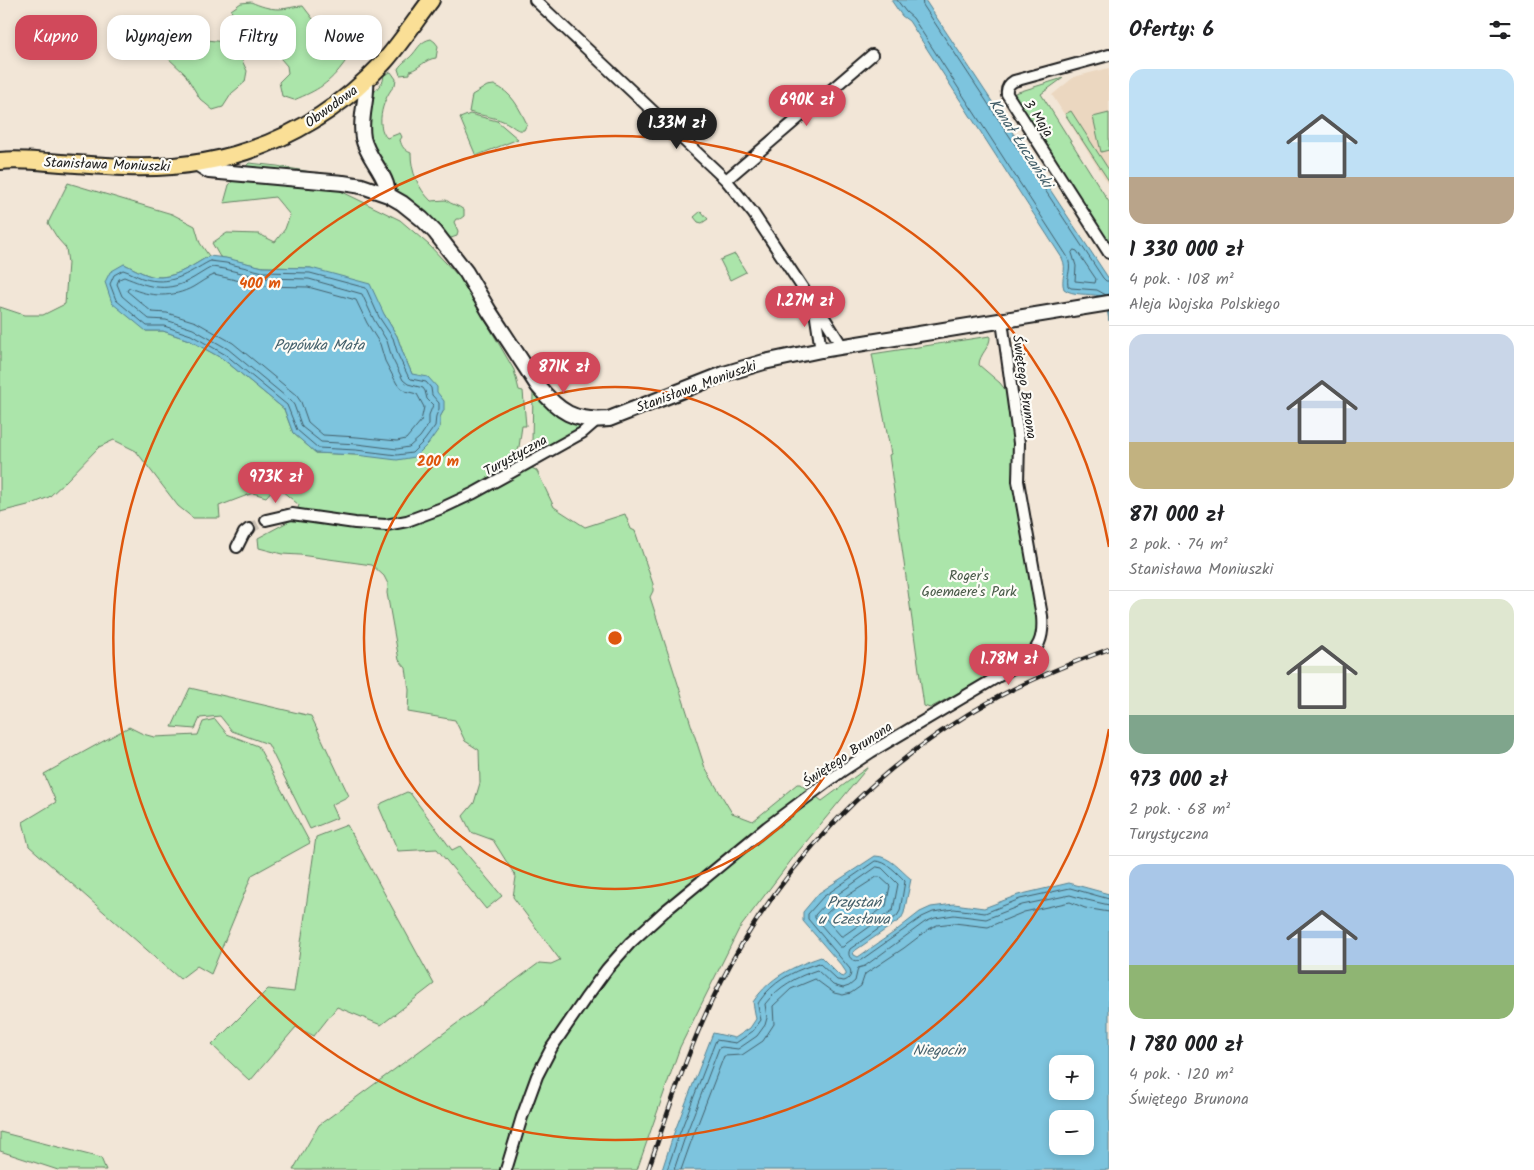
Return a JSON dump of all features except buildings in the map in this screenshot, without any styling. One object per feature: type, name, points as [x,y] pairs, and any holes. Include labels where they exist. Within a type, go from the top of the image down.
[{"type":"main road","name":"Obwodowa","points":[[198,164],[251,150],[289,134],[319,117],[366,80],[395,49],[431,0]]},
{"type":"main road","name":"Stanisława Moniuszki","points":[[0,161],[24,160],[146,168],[198,164]]},
{"type":"street","points":[[535,0],[726,180],[753,213],[842,346]]},
{"type":"street","points":[[726,180],[872,55]]},
{"type":"street","name":"3 Maja","points":[[1109,55],[1014,81],[1008,87],[1007,94],[1109,253]]},
{"type":"street","points":[[366,80],[367,89],[362,116],[362,135],[369,156],[386,184],[388,195]]},
{"type":"street","name":"Stanisława Moniuszki","points":[[198,164],[209,172],[362,186],[388,195],[402,203],[422,219],[466,272],[489,311],[549,400],[570,415],[579,418],[609,419],[745,367],[821,350],[1109,303]]},
{"type":"street","points":[[814,305],[821,350]]},
{"type":"street","name":"Świętego Brunona","points":[[506,1170],[537,1076],[552,1048],[607,969],[630,943],[665,911],[768,827],[842,771],[1015,667],[1031,656],[1038,648],[1042,630],[1042,616],[1018,481],[1019,443],[1002,321]]},
{"type":"street","name":"Turystyczna","points":[[266,520],[292,514],[386,525],[408,521],[474,493],[582,433],[597,420]]},
{"type":"street","points":[[237,547],[244,533],[249,529]]},
{"type":"shaded area","points":[[1109,68],[1109,185],[1052,95],[1074,77]]},
{"type":"green space","points":[[251,2],[275,9],[303,6],[310,15],[306,15],[306,60],[345,60],[345,62],[334,76],[310,93],[294,100],[282,96],[279,82],[288,73],[287,66],[282,60],[296,60],[296,15],[233,15],[231,10],[241,3]]},
{"type":"green space","points":[[431,39],[438,46],[436,58],[410,71],[410,74],[400,75],[398,69],[401,65],[422,43]]},
{"type":"green space","points":[[210,40],[220,41],[220,60],[242,60],[247,71],[245,82],[232,93],[223,107],[213,110],[200,99],[185,74],[170,60],[210,60]]},
{"type":"green space","points":[[391,72],[396,79],[382,111],[381,126],[383,132],[387,138],[400,133],[402,137],[400,140],[403,146],[411,153],[412,167],[416,179],[422,191],[431,201],[446,200],[464,210],[464,216],[456,219],[454,222],[458,231],[457,236],[448,239],[419,213],[410,199],[395,193],[380,169],[368,134],[372,95],[383,81],[384,75]]},
{"type":"green space","points":[[1063,78],[1041,94],[1109,202],[1109,246],[1014,96],[1015,93]]},
{"type":"green space","points":[[494,85],[506,92],[514,101],[527,124],[524,130],[518,130],[500,120],[469,112],[472,95],[487,86]]},
{"type":"green space","points":[[1071,111],[1109,170],[1109,181],[1065,114]]},
{"type":"green space","points":[[1109,113],[1109,150],[1101,152],[1093,117]]},
{"type":"green space","points":[[470,114],[497,121],[518,139],[476,156],[460,118]]},
{"type":"green space","points":[[249,163],[311,172],[328,185],[400,220],[429,245],[462,280],[514,370],[519,390],[523,391],[526,426],[522,426],[516,458],[537,471],[554,507],[585,527],[625,514],[631,529],[635,531],[653,584],[653,591],[650,597],[705,768],[732,813],[753,821],[797,784],[800,784],[822,801],[868,767],[796,854],[739,929],[680,1047],[637,1170],[293,1170],[319,1125],[539,963],[551,964],[560,960],[513,897],[516,877],[493,840],[471,832],[463,816],[474,803],[480,783],[479,750],[465,741],[455,720],[408,712],[409,690],[406,668],[399,660],[387,593],[388,584],[384,576],[372,565],[282,554],[259,548],[258,538],[295,518],[299,505],[276,486],[266,497],[253,493],[219,506],[220,518],[193,518],[178,506],[136,451],[114,440],[99,447],[49,497],[32,504],[0,512],[0,307],[24,315],[43,315],[65,304],[68,263],[66,248],[48,223],[68,183],[172,214],[195,226],[200,243],[209,256],[186,269],[168,276],[156,277],[142,273],[124,264],[146,331],[163,331],[189,340],[223,359],[284,409],[293,433],[316,453],[356,455],[440,427],[440,417],[444,410],[412,374],[397,336],[384,314],[311,268],[263,267],[220,257],[212,243],[227,233],[259,234],[275,242],[285,229],[290,215],[275,197],[224,203],[229,185]]},
{"type":"green space","points":[[701,211],[708,219],[702,223],[698,222],[694,217]]},
{"type":"green space","points":[[735,254],[746,272],[730,280],[720,260]]},
{"type":"green space","name":"Roger's Goemaere's Park","points":[[990,336],[989,344],[981,357],[979,365],[1000,383],[1007,392],[1009,416],[1015,446],[1013,477],[1016,506],[1023,531],[1038,619],[1034,644],[1021,659],[930,708],[924,706],[889,455],[891,454],[872,354]]},
{"type":"green space","points":[[533,393],[548,407],[583,424],[583,426],[547,448],[541,450],[536,447],[532,441]]},
{"type":"green space","points":[[190,688],[311,716],[349,796],[331,805],[337,818],[310,829],[268,744],[232,731],[220,716],[200,718],[195,729],[172,727]]},
{"type":"green space","points":[[215,719],[227,734],[258,746],[310,843],[252,875],[211,974],[197,966],[180,979],[29,846],[23,822],[56,802],[44,774],[129,727],[154,737],[198,735],[203,722]]},
{"type":"green space","points":[[407,792],[410,793],[452,850],[460,846],[502,896],[486,909],[437,849],[398,851],[379,807],[382,803]]},
{"type":"green space","points":[[347,825],[434,984],[381,1025],[337,1007],[314,1036],[296,1027],[250,1081],[212,1045],[268,989],[294,992],[316,837]]},
{"type":"green space","points":[[0,1132],[101,1158],[106,1170],[58,1170],[0,1151]]},
{"type":"water","points":[[891,0],[925,0],[1109,279],[1109,321],[1107,309],[1100,296],[1076,294],[1064,289],[1064,262],[1062,258],[909,21],[902,16]]},
{"type":"water","name":"Popówka Mała","points":[[209,256],[263,267],[311,268],[370,284],[397,336],[412,374],[428,377],[437,387],[437,392],[444,401],[444,410],[440,417],[440,427],[428,444],[415,457],[397,460],[316,453],[293,433],[284,409],[223,359],[189,340],[163,331],[146,331],[112,303],[105,282],[110,272],[124,264],[147,275],[161,277],[180,272]]},
{"type":"water","name":"Niegocin","points":[[875,856],[890,861],[911,879],[901,919],[853,952],[858,957],[920,912],[931,907],[954,904],[984,908],[1018,895],[1069,883],[1109,894],[1109,1170],[662,1170],[674,1133],[713,1033],[735,1038],[750,1028],[756,1019],[753,1002],[760,993],[775,979],[801,965],[821,957],[840,976],[846,975],[842,966],[803,921],[803,912],[819,893]]},
{"type":"tunnel","points":[[249,529],[266,520]]},
{"type":"railway","points":[[648,1170],[700,1026],[722,980],[747,936],[774,895],[805,855],[875,783],[914,751],[955,723],[1025,683],[1109,649]]},
{"type":"water label","name":"Kanał Łuczański","points":[[1021,143]]},
{"type":"water label","name":"Przystań u Czesława","points":[[854,910]]}]
